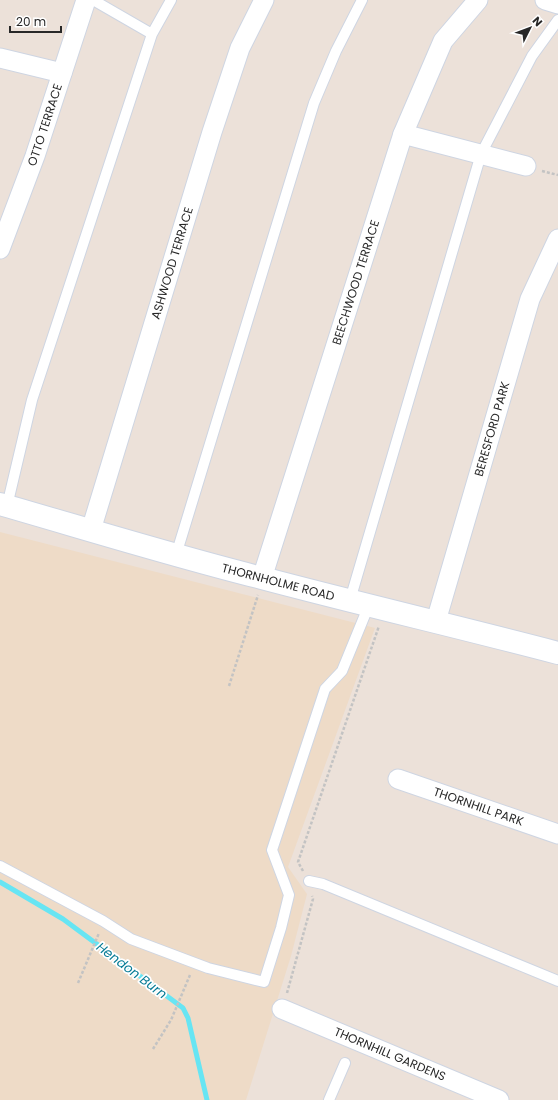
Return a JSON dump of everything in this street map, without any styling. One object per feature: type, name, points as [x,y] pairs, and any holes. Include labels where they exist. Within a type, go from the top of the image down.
[{"type":"street","name":"OTTO TERRACE","points":[[2,238],[35,156],[86,0]]},
{"type":"street","name":"ASHWOOD TERRACE","points":[[90,530],[212,132],[240,48],[264,0]]},
{"type":"street","name":"BEECHWOOD TERRACE","points":[[262,578],[403,134],[443,41],[478,0]]},
{"type":"street","points":[[545,0],[558,4]]},
{"type":"street","points":[[0,58],[62,74]]},
{"type":"street","points":[[403,134],[526,166]]},
{"type":"street","name":"BERESFORD PARK","points":[[436,621],[530,299],[558,239]]},
{"type":"street","name":"THORNHOLME ROAD","points":[[4,505],[136,545],[558,653]]},
{"type":"street","name":"THORNHILL PARK","points":[[398,779],[558,834]]},
{"type":"street","name":"THORNHILL GARDENS","points":[[282,1009],[498,1100]]},
{"type":"lane","points":[[94,0],[152,34]]},
{"type":"lane","points":[[4,505],[32,400],[152,34],[171,0]]},
{"type":"lane","points":[[176,555],[314,102],[336,51],[362,0]]},
{"type":"lane","points":[[0,866],[103,921],[131,939],[208,968],[264,982],[281,928],[289,895],[272,850],[325,689],[342,671],[368,604],[481,154],[532,56],[558,20]]},
{"type":"lane","points":[[309,881],[324,884],[558,981]]},
{"type":"lane","points":[[329,1100],[345,1063]]},
{"type":"path","points":[[282,1009],[313,899],[309,881],[298,862],[368,604]]},
{"type":"path","points":[[229,686],[256,605]]},
{"type":"path","points":[[78,983],[93,950],[99,932]]},
{"type":"path","points":[[154,1049],[171,1020],[195,963]]},
{"type":"shaded area","points":[[0,532],[375,628],[288,867],[307,894],[291,956],[246,1100],[0,1100]]},
{"type":"waterway","name":"Hendon Burn","points":[[0,882],[63,919],[183,1008],[188,1018],[207,1100]]}]
